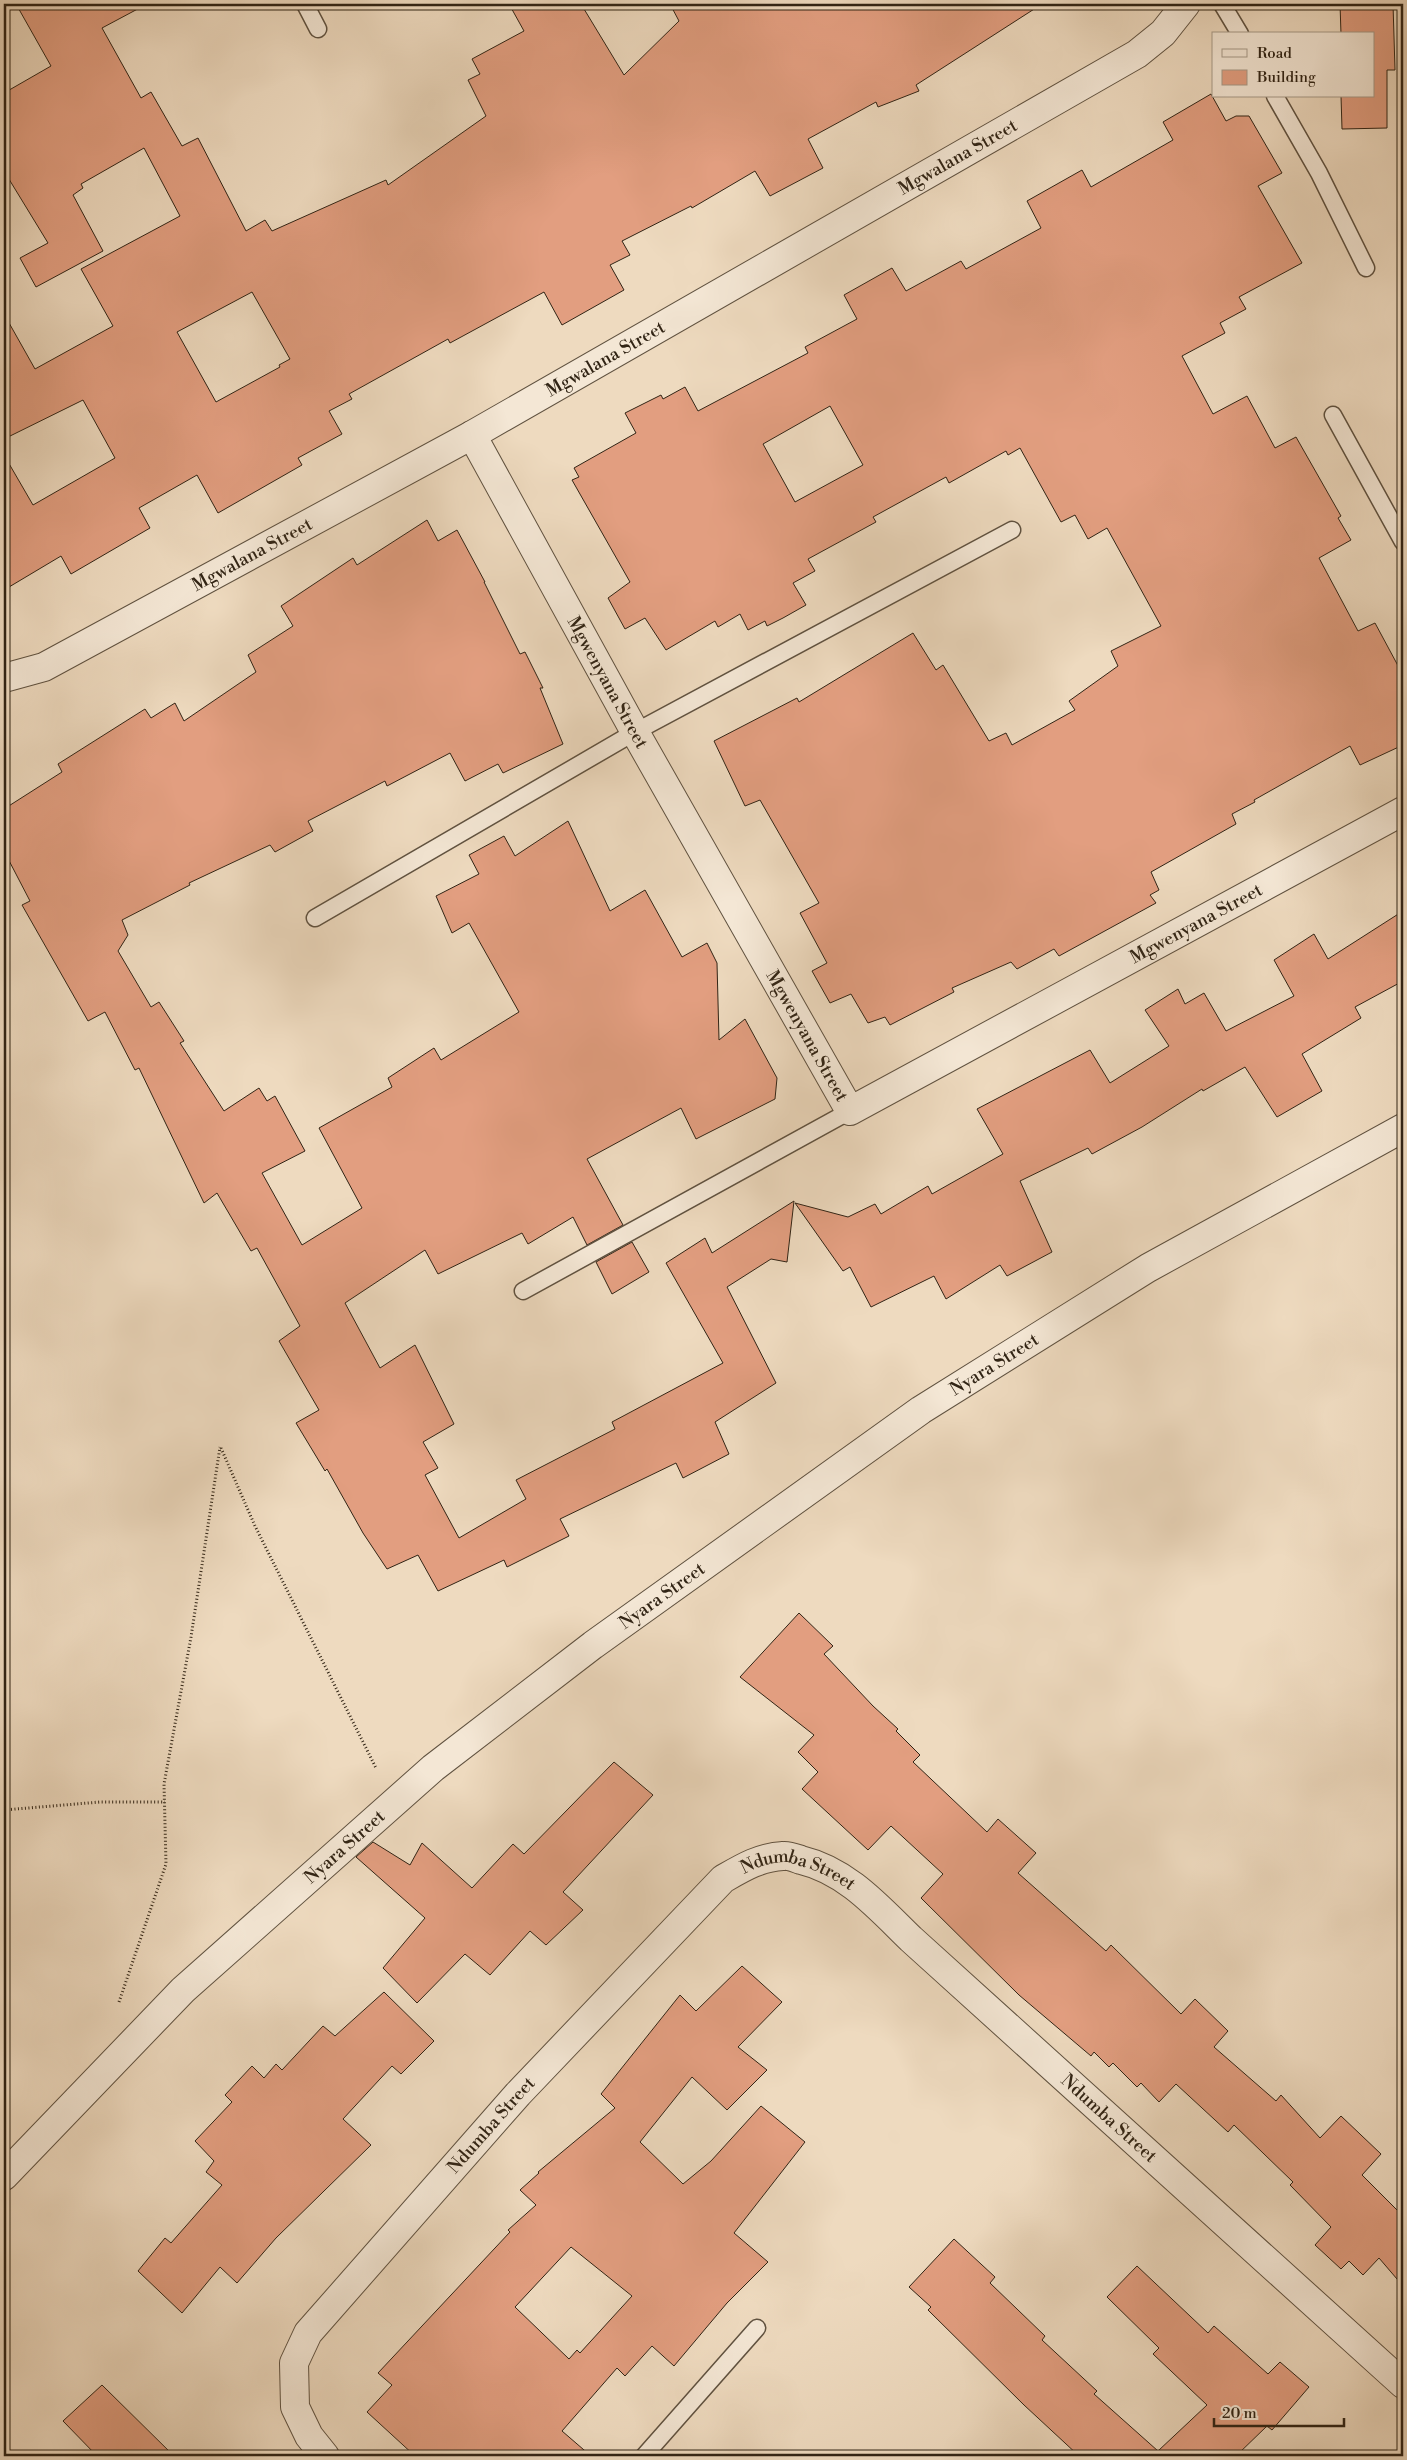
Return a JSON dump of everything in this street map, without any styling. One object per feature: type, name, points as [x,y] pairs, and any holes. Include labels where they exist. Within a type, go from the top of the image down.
[{"type":"street","name":"Mgwalana Street","points":[[4,678],[44,667],[472,435],[1137,54],[1163,33],[1186,4]]},
{"type":"street","name":"Mgwenyana Street","points":[[472,435],[635,732],[850,1111],[1403,811]]},
{"type":"street","name":"Nyara Street","points":[[4,2176],[183,1990],[433,1768],[593,1645],[921,1410],[1148,1268],[1403,1128]]},
{"type":"street","name":"Ndumba Street","points":[[325,2456],[309,2436],[295,2407],[294,2362],[308,2333],[518,2094],[723,1879],[753,1862],[784,1856],[812,1862],[844,1878],[872,1900],[911,1939],[1403,2384]]},
{"type":"lane","points":[[305,4],[318,28]]},
{"type":"lane","points":[[1222,4],[1239,32]]},
{"type":"lane","points":[[1276,98],[1319,173],[1366,268]]},
{"type":"lane","points":[[1333,416],[1403,542]]},
{"type":"lane","points":[[315,918],[635,732],[1012,530]]},
{"type":"lane","points":[[523,1290],[850,1111]]},
{"type":"lane","points":[[644,2456],[757,2328]]},
{"type":"path","points":[[118,2004],[166,1864],[164,1784],[191,1637],[220,1447],[255,1526],[370,1759],[397,1800]]},
{"type":"path","points":[[4,1810],[100,1802],[164,1802]]},
{"type":"building","points":[[16,4],[147,4],[102,28],[141,98],[151,92],[182,146],[198,138],[246,231],[265,220],[272,231],[386,180],[388,185],[486,116],[468,80],[480,74],[472,59],[524,31],[509,4],[581,4],[624,75],[679,21],[670,4],[1042,4],[916,85],[919,91],[878,107],[876,102],[808,139],[823,168],[770,196],[755,171],[692,208],[691,206],[622,241],[630,255],[610,265],[624,290],[562,325],[544,292],[450,343],[448,339],[349,394],[352,399],[329,411],[342,434],[298,458],[302,465],[218,513],[197,475],[139,508],[150,528],[71,574],[61,556],[4,590],[4,455],[33,505],[115,458],[83,400],[4,439],[4,314],[35,369],[113,326],[81,269],[180,216],[144,148],[81,184],[83,188],[73,195],[103,251],[36,287],[20,258],[48,243],[4,171],[4,93],[51,66]],"holes":[[[252,292],[290,359],[279,365],[280,367],[216,402],[177,332]]]},
{"type":"building","points":[[1340,4],[1393,4],[1395,70],[1387,70],[1387,128],[1342,129],[1341,98],[1374,98],[1374,32],[1341,32]]},
{"type":"building","points":[[1211,94],[1226,121],[1236,116],[1249,116],[1282,173],[1258,186],[1302,263],[1239,297],[1246,309],[1220,323],[1225,333],[1182,356],[1213,414],[1247,396],[1275,448],[1296,437],[1341,516],[1338,518],[1351,540],[1319,558],[1358,631],[1375,623],[1403,675],[1403,745],[1360,765],[1350,746],[1254,800],[1255,802],[1232,814],[1236,824],[1151,872],[1159,890],[1150,895],[1156,903],[1059,956],[1054,949],[1017,969],[1011,962],[952,988],[954,992],[890,1025],[885,1017],[868,1023],[851,994],[830,1003],[812,971],[827,963],[800,913],[819,903],[760,800],[745,806],[714,741],[797,698],[799,702],[913,633],[936,670],[943,665],[989,741],[1006,733],[1012,745],[1075,710],[1069,701],[1118,666],[1111,651],[1161,626],[1107,528],[1088,539],[1075,515],[1061,522],[1020,448],[1008,455],[1006,451],[949,483],[946,477],[873,517],[876,522],[808,559],[815,571],[793,583],[806,605],[767,626],[765,621],[748,630],[740,614],[718,627],[715,621],[666,650],[645,618],[625,629],[608,598],[630,582],[572,480],[579,477],[574,468],[636,433],[625,413],[661,395],[663,399],[685,387],[698,411],[808,353],[805,347],[857,319],[844,295],[892,268],[906,291],[961,261],[966,269],[1041,228],[1027,201],[1082,170],[1091,187],[1173,140],[1163,122]],"holes":[[[830,406],[863,465],[795,502],[763,444]]]},
{"type":"building","points":[[427,520],[438,541],[457,530],[520,654],[525,652],[543,688],[540,688],[563,744],[503,773],[498,764],[465,781],[450,753],[387,786],[385,781],[308,821],[313,831],[275,852],[270,845],[189,883],[190,885],[122,920],[128,935],[118,951],[151,1007],[159,1002],[184,1041],[180,1043],[224,1111],[259,1088],[267,1101],[275,1096],[305,1151],[262,1173],[302,1245],[362,1208],[319,1128],[392,1087],[388,1078],[434,1048],[441,1060],[519,1012],[469,923],[452,933],[436,896],[479,874],[469,855],[504,836],[515,856],[568,821],[610,911],[645,890],[682,957],[707,943],[717,963],[719,1040],[745,1019],[777,1078],[775,1099],[696,1139],[681,1108],[587,1159],[623,1225],[587,1245],[573,1217],[528,1244],[522,1233],[438,1274],[425,1250],[345,1303],[380,1368],[415,1345],[454,1424],[423,1442],[438,1468],[425,1475],[459,1538],[526,1499],[516,1480],[615,1429],[612,1422],[723,1363],[666,1263],[705,1238],[712,1253],[794,1201],[787,1262],[771,1259],[727,1287],[776,1383],[715,1422],[729,1454],[683,1478],[676,1463],[560,1519],[569,1536],[507,1567],[504,1560],[438,1591],[418,1555],[387,1569],[363,1533],[327,1469],[325,1471],[296,1423],[319,1410],[279,1341],[300,1326],[257,1248],[251,1251],[217,1193],[204,1203],[139,1068],[135,1070],[105,1012],[88,1021],[22,905],[30,901],[4,851],[4,809],[62,772],[58,764],[145,709],[151,718],[175,703],[184,721],[256,672],[248,655],[293,626],[281,606],[353,558],[357,565]]},
{"type":"building","points":[[1403,911],[1403,981],[1355,1007],[1361,1018],[1302,1054],[1322,1091],[1277,1117],[1245,1067],[1203,1091],[1202,1089],[1142,1127],[1092,1154],[1088,1148],[1020,1181],[1052,1252],[1007,1276],[1000,1265],[946,1299],[934,1276],[871,1307],[850,1267],[843,1271],[795,1203],[848,1217],[875,1204],[881,1214],[928,1186],[932,1194],[1003,1154],[977,1109],[1090,1050],[1110,1083],[1169,1046],[1145,1010],[1178,989],[1185,1004],[1204,993],[1226,1031],[1294,996],[1274,960],[1314,934],[1328,959]]},
{"type":"building","points":[[632,1242],[649,1272],[612,1294],[596,1262]]},
{"type":"building","points":[[799,1613],[833,1646],[824,1654],[873,1706],[898,1729],[896,1731],[920,1755],[913,1762],[987,1832],[998,1819],[1036,1853],[1018,1873],[1106,1951],[1111,1945],[1181,2014],[1195,1999],[1228,2031],[1214,2047],[1276,2101],[1281,2095],[1320,2138],[1341,2116],[1381,2154],[1362,2175],[1403,2216],[1403,2286],[1379,2258],[1363,2275],[1349,2261],[1341,2269],[1315,2245],[1331,2227],[1290,2185],[1293,2182],[1234,2125],[1228,2132],[1176,2084],[1159,2102],[1141,2083],[1137,2087],[1113,2063],[1109,2067],[1094,2052],[1091,2056],[1019,1995],[921,1898],[943,1874],[891,1826],[868,1850],[802,1789],[818,1772],[798,1752],[814,1735],[740,1677]]},
{"type":"building","points":[[614,1762],[653,1795],[563,1892],[583,1910],[546,1945],[530,1931],[490,1975],[465,1954],[417,2003],[383,1968],[425,1918],[356,1857],[373,1842],[410,1865],[422,1843],[472,1888],[513,1844],[524,1854]]},
{"type":"building","points":[[742,1966],[782,2002],[738,2047],[767,2070],[727,2110],[692,2077],[640,2142],[683,2184],[711,2161],[761,2106],[805,2142],[734,2233],[768,2262],[727,2303],[674,2366],[652,2346],[625,2376],[617,2368],[562,2431],[591,2456],[415,2456],[367,2412],[392,2385],[378,2373],[510,2232],[508,2230],[536,2205],[520,2190],[538,2172],[615,2108],[601,2094],[680,1995],[696,2011]],"holes":[[[571,2247],[632,2296],[580,2353],[577,2350],[569,2359],[515,2307]]]},
{"type":"building","points":[[384,1992],[434,2041],[401,2074],[392,2066],[343,2119],[371,2145],[276,2238],[237,2283],[220,2267],[182,2313],[138,2271],[165,2238],[171,2243],[222,2185],[206,2172],[214,2161],[195,2141],[232,2102],[225,2095],[252,2066],[264,2078],[276,2064],[282,2070],[323,2026],[335,2036]]},
{"type":"building","points":[[954,2239],[995,2277],[990,2283],[1045,2336],[1042,2340],[1097,2391],[1094,2394],[1158,2451],[1207,2405],[1153,2354],[1159,2348],[1107,2297],[1137,2266],[1208,2333],[1214,2326],[1268,2374],[1280,2362],[1309,2387],[1272,2430],[1267,2426],[1236,2456],[1079,2456],[1024,2405],[928,2310],[931,2307],[909,2287]]},
{"type":"building","points":[[102,2385],[174,2456],[97,2456],[63,2421]]}]
